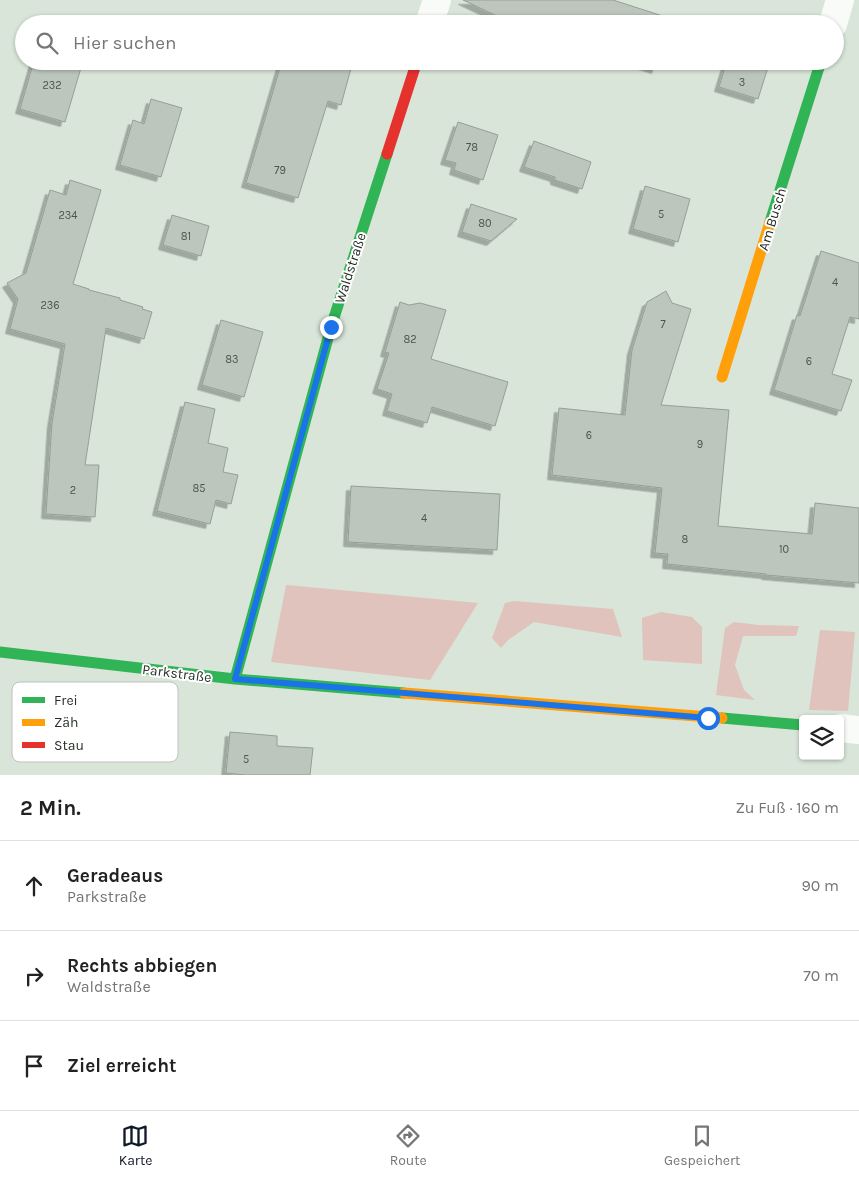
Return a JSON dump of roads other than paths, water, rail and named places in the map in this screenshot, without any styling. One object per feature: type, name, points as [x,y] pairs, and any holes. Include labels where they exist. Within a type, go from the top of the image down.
[{"type":"street","points":[[433,15],[437,0]]},
{"type":"street","points":[[836,15],[840,0]]},
{"type":"street","name":"Waldstraße","points":[[235,679],[331,327],[414,70]]},
{"type":"street","name":"Am Busch","points":[[722,377],[818,70]]},
{"type":"street","name":"Parkstraße","points":[[0,652],[235,679],[799,725]]},
{"type":"street","points":[[844,728],[859,730]]}]
